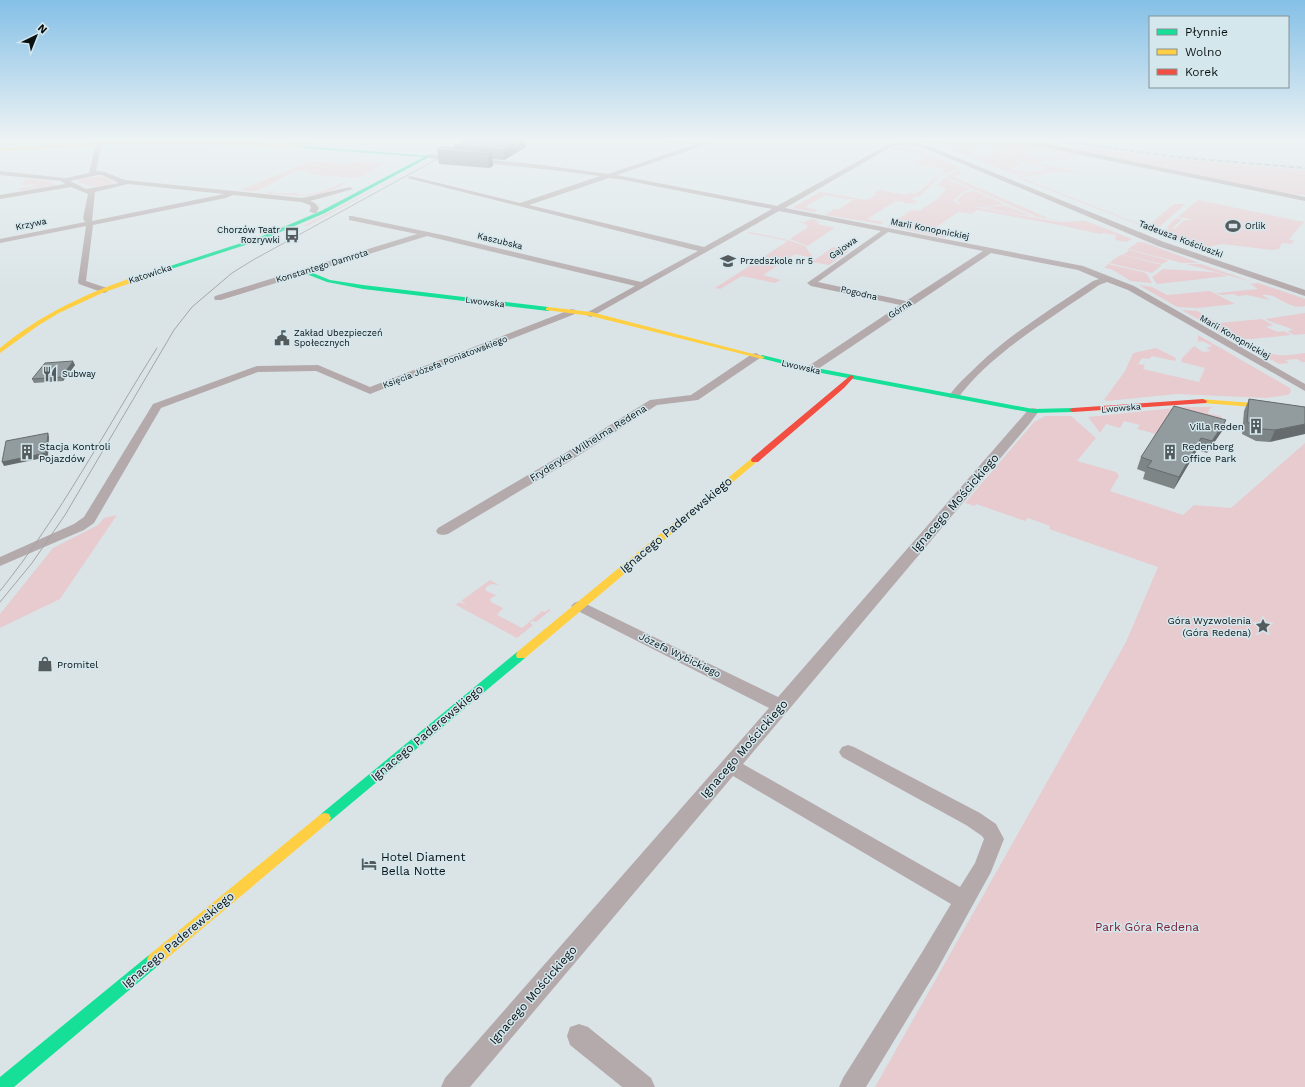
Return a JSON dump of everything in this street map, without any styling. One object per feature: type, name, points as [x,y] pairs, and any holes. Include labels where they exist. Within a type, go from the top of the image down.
[{"type":"street","points":[[0,197],[50,189]]},
{"type":"street","points":[[80,189],[92,193],[87,218],[90,228],[82,282],[104,290]]},
{"type":"street","points":[[85,191],[101,189]]},
{"type":"street","points":[[190,189],[302,200],[313,204],[315,208],[311,214]]},
{"type":"street","points":[[302,200],[350,189]]},
{"type":"street","name":"Katowicka","points":[[0,351],[42,322],[80,301],[104,290],[283,230],[350,189]]},
{"type":"street","name":"Katowicka","points":[[311,214],[323,212],[367,189]]},
{"type":"street","points":[[456,189],[705,250]]},
{"type":"street","points":[[521,204],[567,189]]},
{"type":"street","name":"Marii Konopnickiej","points":[[678,189],[1069,266],[1108,278],[1128,286],[1305,388]]},
{"type":"street","points":[[591,314],[814,189]]},
{"type":"street","name":"Tadeusza Kościuszki","points":[[1029,189],[1161,244],[1305,293]]},
{"type":"street","points":[[1255,189],[1305,199]]},
{"type":"street","name":"Krzywa","points":[[0,241],[226,196],[231,193]]},
{"type":"street","name":"Kaszubska","points":[[352,218],[427,234],[642,285]]},
{"type":"street","name":"Gajowa","points":[[811,282],[887,230]]},
{"type":"street","name":"Konstantego Damrota","points":[[218,298],[427,234]]},
{"type":"street","name":"Górna","points":[[811,369],[990,250]]},
{"type":"street","name":"Lwowska","points":[[303,271],[329,281],[363,287],[591,314],[811,369],[1033,410],[1096,410],[1209,401],[1305,409]]},
{"type":"street","points":[[954,396],[961,386],[1028,328],[1096,283],[1108,278]]},
{"type":"street","name":"Pogodna","points":[[811,282],[907,304]]},
{"type":"street","name":"Księcia Józefa Poniatowskiego","points":[[0,562],[74,529],[90,520],[158,406],[257,369],[318,368],[370,391],[572,312]]},
{"type":"street","name":"Fryderyka Wilhelma Redena","points":[[444,531],[566,458],[654,402],[694,398],[756,356]]},
{"type":"street","name":"Ignacego Paderewskiego","points":[[1,1087],[789,432],[851,377]]},
{"type":"street","name":"Ignacego Mościckiego","points":[[454,1087],[1026,421],[1033,410]]},
{"type":"street","name":"Józefa Wybickiego","points":[[579,606],[781,706]]},
{"type":"street","points":[[848,752],[973,819],[989,830],[994,839],[984,866],[963,900],[930,962],[852,1087]]},
{"type":"street","points":[[729,765],[963,900]]},
{"type":"street","points":[[579,1036],[642,1087]]},
{"type":"green space","points":[[20,189],[33,189],[18,191]]},
{"type":"green space","points":[[243,189],[262,189],[252,191],[240,190]]},
{"type":"green space","points":[[335,189],[317,194],[297,196],[264,193],[275,191],[272,193],[296,192],[294,194],[312,194]]},
{"type":"green space","points":[[375,189],[376,189],[307,226],[303,226]]},
{"type":"green space","points":[[922,189],[927,189],[920,196],[911,199],[917,201],[913,204],[896,201],[867,219],[883,222],[881,224],[825,215],[834,209],[839,209],[854,199],[825,195],[805,207],[818,210],[814,212],[792,208],[820,192],[867,200],[877,194],[874,193],[879,190],[905,195],[909,193],[916,194]]},
{"type":"green space","points":[[947,189],[970,189],[963,192],[954,200],[957,204],[1059,222],[1086,221],[1132,239],[1126,242],[1115,240],[1116,235],[1100,234],[978,210],[972,214],[958,212],[931,231],[949,235],[945,238],[887,226],[912,210],[919,211],[937,199]]},
{"type":"green space","points":[[973,189],[981,189],[1050,219],[1060,221],[1037,217]]},
{"type":"green space","points":[[1046,189],[1050,189],[1147,227],[1174,204],[1185,204],[1155,231]]},
{"type":"green space","points":[[1264,189],[1305,189],[1305,195]]},
{"type":"green space","points":[[973,191],[1004,204],[986,207],[973,207],[961,204],[957,201],[964,193]]},
{"type":"green space","points":[[1198,200],[1304,222],[1289,239],[1294,241],[1291,244],[1282,243],[1279,249],[1272,250],[1223,244],[1202,248],[1160,233],[1165,229],[1169,229],[1167,227],[1176,218],[1182,219],[1172,229],[1175,229],[1184,220],[1189,220],[1190,219],[1178,217]]},
{"type":"green space","points":[[1005,205],[1029,215],[1029,216],[984,208]]},
{"type":"green space","points":[[811,219],[818,220],[816,222],[819,223],[817,224],[835,228],[807,246],[790,239],[808,227],[804,223],[793,221],[805,222]]},
{"type":"green space","points":[[750,232],[788,240],[805,246],[813,258],[795,254],[763,275],[781,280],[775,283],[742,276],[720,289],[715,288],[788,241],[748,233]]},
{"type":"green space","points":[[1138,242],[1143,242],[1199,263],[1182,263],[1128,249]]},
{"type":"green space","points":[[833,247],[849,251],[829,265],[812,262]]},
{"type":"green space","points":[[1129,250],[1168,261],[1162,264],[1123,255]]},
{"type":"green space","points":[[1120,255],[1162,265],[1152,273],[1109,263]]},
{"type":"green space","points":[[1108,264],[1146,273],[1152,283],[1131,281],[1111,269],[1104,268]]},
{"type":"green space","points":[[1186,264],[1201,264],[1253,282]]},
{"type":"green space","points":[[1163,269],[1213,272],[1228,276],[1157,284],[1152,277]]},
{"type":"green space","points":[[1258,283],[1305,299],[1305,306],[1293,306],[1273,296],[1267,295],[1262,295],[1270,300],[1247,295],[1221,295],[1212,291],[1218,293],[1258,289],[1250,284]]},
{"type":"green space","points":[[1139,285],[1152,287],[1167,295],[1210,291],[1235,304],[1198,308],[1177,307]]},
{"type":"green space","points":[[1182,310],[1197,311],[1218,323],[1262,319],[1273,325],[1266,327],[1278,332],[1284,331],[1291,335],[1252,339],[1233,339]]},
{"type":"green space","points":[[1305,313],[1305,334],[1294,335],[1287,331],[1293,330],[1265,319]]},
{"type":"green space","points":[[1198,335],[1290,388],[1291,392],[1288,395],[1266,398],[1177,394],[1107,401],[1104,400],[1125,371],[1133,353],[1156,348],[1176,358],[1175,361],[1152,356],[1149,359],[1142,358],[1138,364],[1145,365],[1143,369],[1199,382],[1205,368],[1181,362],[1182,358],[1194,346],[1203,352],[1211,351],[1206,348],[1212,346],[1203,341],[1198,342]]},
{"type":"green space","points":[[1239,342],[1252,344],[1277,355],[1305,353],[1305,362],[1297,359],[1285,360],[1289,363],[1279,364]]},
{"type":"green space","points":[[1184,407],[1214,407],[1210,408],[1208,413],[1221,416],[1221,420],[1156,434],[1137,429],[1140,425],[1124,421],[1120,428],[1106,424],[1100,433],[1088,417]]},
{"type":"green space","name":"Park Góra Redena","points":[[1045,416],[1071,416],[1096,438],[1077,461],[1116,472],[1119,476],[1110,491],[1183,515],[1194,505],[1231,508],[1305,443],[1305,1087],[875,1087],[1126,642],[1158,567],[1049,529],[1050,526],[1028,518],[1025,521],[976,504],[975,506],[965,503],[1034,422]]},
{"type":"green space","points":[[117,515],[60,599],[0,628],[0,614],[53,548],[98,525],[104,518]]},
{"type":"green space","points":[[490,580],[499,585],[491,584],[485,588],[486,591],[496,595],[490,599],[491,602],[503,608],[497,615],[522,628],[542,611],[545,612],[549,609],[551,610],[536,622],[532,621],[530,623],[533,625],[517,638],[456,605],[459,602],[465,604],[461,601]]},
{"type":"building","points":[[73,361],[62,377],[32,379],[45,363]]},
{"type":"building","points":[[1249,399],[1305,407],[1305,424],[1275,430],[1262,429],[1247,422]]},
{"type":"building","name":"Redenberg Office Park","points":[[1174,406],[1226,420],[1212,441],[1201,438],[1179,477],[1147,467],[1152,461],[1141,457]]},
{"type":"building","name":"Stacja Kontroli Pojazdów","points":[[48,433],[46,453],[2,462],[6,441]]},
{"type":"tram line","points":[[0,602],[32,563],[65,515],[174,330],[192,307],[232,273],[383,189]]},
{"type":"tram line","points":[[0,591],[22,562],[63,502],[157,348]]},
{"type":"traffic: fast","points":[[166,269],[262,238],[323,212],[367,189]]},
{"type":"traffic: fast","points":[[303,271],[329,281],[363,287],[548,309]]},
{"type":"traffic: fast","points":[[762,357],[811,369],[1033,411],[1073,410]]},
{"type":"traffic: fast","points":[[325,818],[521,655]]},
{"type":"traffic: fast","points":[[1,1087],[154,960]]},
{"type":"traffic: slow","points":[[0,351],[17,336],[37,323],[78,301],[166,269]]},
{"type":"traffic: slow","points":[[548,309],[591,314],[762,357]]},
{"type":"traffic: slow","points":[[1203,401],[1305,409]]},
{"type":"traffic: slow","points":[[521,655],[755,460]]},
{"type":"traffic: slow","points":[[154,960],[325,818]]},
{"type":"traffic: jam","points":[[755,460],[842,387],[851,377]]},
{"type":"traffic: jam","points":[[1073,410],[1203,401]]},
{"type":"place","name":"Orlik","points":[[1233,226]]},
{"type":"place","name":"Chorzów Teatr Rozrywki","points":[[292,235]]},
{"type":"place","name":"Przedszkole nr 5","points":[[728,261]]},
{"type":"place","name":"Zakład Ubezpieczeń Społecznych","points":[[282,338]]},
{"type":"place","name":"Subway","points":[[50,374]]},
{"type":"place","name":"Villa Reden","points":[[1256,426]]},
{"type":"place","name":"Stacja Kontroli Pojazdów","points":[[27,452]]},
{"type":"place","name":"Redenberg Office Park","points":[[1170,452]]},
{"type":"place","name":"Góra Wyzwolenia (Góra Redena)","points":[[1263,626]]},
{"type":"place","name":"Promitel","points":[[45,664]]},
{"type":"place","name":"Hotel Diament Bella Notte","points":[[369,864]]}]
